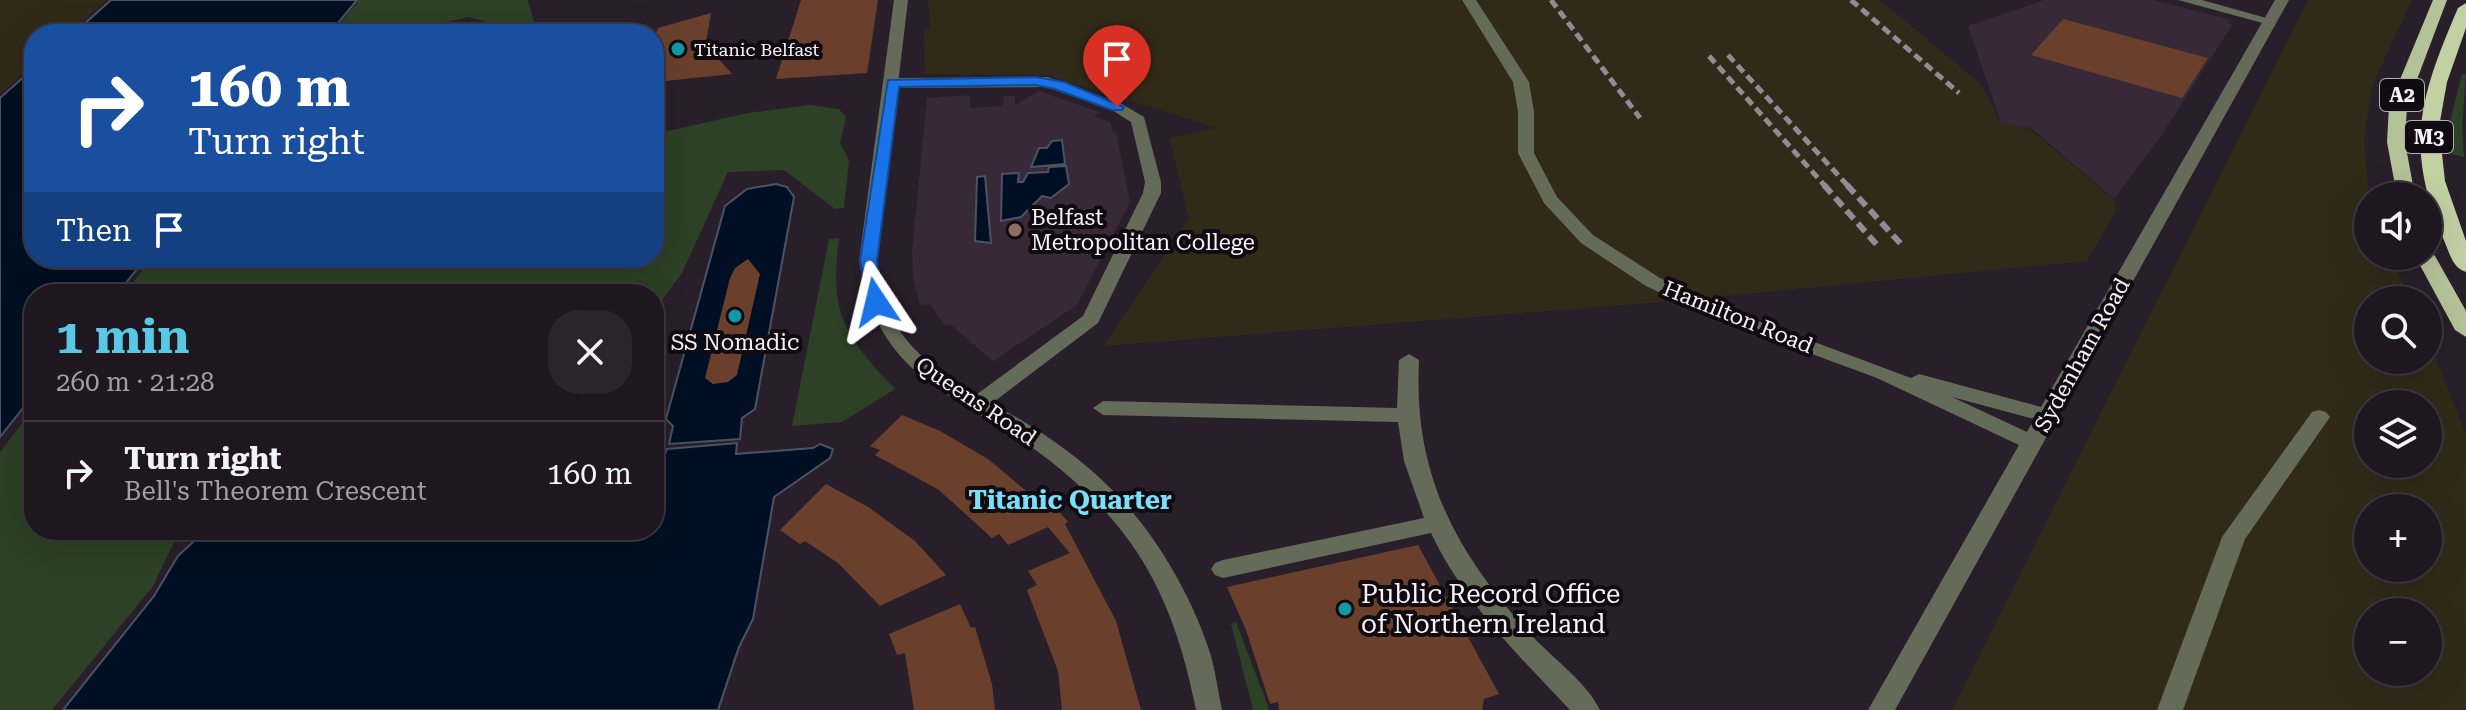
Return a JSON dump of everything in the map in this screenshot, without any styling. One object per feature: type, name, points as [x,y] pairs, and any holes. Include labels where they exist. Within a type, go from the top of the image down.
[{"type":"highway","name":"A2","points":[[2403,182],[2396,142],[2398,106],[2440,0]]},
{"type":"highway","name":"M3","points":[[2466,8],[2441,75],[2429,125],[2435,182],[2445,220],[2466,265]]},
{"type":"highway","points":[[2433,270],[2466,330]]},
{"type":"street","name":"Queens Road","points":[[901,0],[868,261],[871,287],[881,318],[898,344],[921,368],[1051,450],[1119,512],[1163,576],[1198,653],[1209,710]]},
{"type":"street","name":"Hamilton Road","points":[[1469,0],[1521,82],[1526,112],[1526,153],[1550,199],[1587,239],[1653,282],[1721,314],[1884,373],[2033,443]]},
{"type":"street","points":[[2185,0],[2270,21]]},
{"type":"street","name":"Sydenham Road","points":[[1881,710],[2282,0]]},
{"type":"street","points":[[892,88],[1048,82],[1129,113],[1138,120],[1153,182],[1143,217],[1091,319],[976,405]]},
{"type":"street","points":[[1409,360],[1408,415],[1423,494],[1436,524],[1461,568],[1497,617],[1587,710]]},
{"type":"street","name":"Hamilton Road","points":[[1884,373],[1979,395],[2049,416]]},
{"type":"street","points":[[1103,408],[1408,415]]},
{"type":"street","points":[[2170,710],[2234,537],[2319,417]]},
{"type":"street","points":[[1223,569],[1436,524]]},
{"type":"shaded area","points":[[0,0],[107,0],[79,24],[24,24],[24,73],[0,94]]},
{"type":"shaded area","points":[[928,0],[1880,0],[1983,86],[2000,122],[2030,129],[2114,200],[2117,209],[2087,261],[1662,302],[1103,346],[1189,219],[1169,138],[1218,128],[1046,75],[925,74],[924,30],[930,29]]},
{"type":"shaded area","points":[[2044,0],[2153,0],[2231,20],[2227,23],[2232,25],[2159,139],[2114,199],[2031,128],[2001,123],[1968,26]]},
{"type":"shaded area","points":[[2308,0],[2412,0],[2372,86],[2364,140],[2368,182],[2354,182],[2354,270],[2397,270],[2404,286],[2354,286],[2354,374],[2442,374],[2466,434],[2466,710],[1952,710]]},
{"type":"shaded area","name":"Belfast Metropolitan College","points":[[1039,91],[1099,112],[1094,116],[1110,122],[1113,132],[1116,132],[1130,202],[1077,305],[993,361],[950,324],[945,326],[930,304],[920,305],[913,278],[912,252],[927,98],[970,95],[970,108],[1002,106],[1004,96],[1015,96],[1015,105]]},
{"type":"green space","points":[[359,0],[528,0],[534,24],[490,24],[469,17],[438,24],[340,24]]},
{"type":"green space","points":[[2462,74],[2466,74],[2462,129],[2464,157],[2451,154],[2447,134]]},
{"type":"green space","points":[[809,105],[839,109],[846,117],[840,143],[849,160],[844,208],[835,209],[784,170],[728,172],[682,273],[664,297],[664,284],[132,284],[144,268],[664,268],[664,132],[748,113]]},
{"type":"green space","points":[[839,238],[836,286],[844,322],[863,354],[895,389],[842,422],[792,426],[829,239]]},
{"type":"green space","points":[[24,421],[24,540],[175,540],[153,586],[52,710],[0,710],[0,452]]},
{"type":"green space","points":[[1236,622],[1268,710],[1253,710],[1231,624]]},
{"type":"water","points":[[111,0],[357,0],[337,24],[84,24]]},
{"type":"water","points":[[24,77],[24,268],[138,268],[125,284],[24,284],[24,407],[0,437],[0,98]]},
{"type":"water","points":[[1062,140],[1065,164],[1031,167],[1039,148],[1047,148],[1052,141]]},
{"type":"water","points":[[1066,166],[1069,184],[1051,198],[1042,196],[1021,217],[1001,221],[1002,174],[1019,173],[1018,182],[1023,182],[1028,173],[1048,172],[1049,167]]},
{"type":"water","points":[[985,176],[991,243],[975,241],[977,177]]},
{"type":"water","points":[[776,184],[787,187],[794,197],[755,409],[742,418],[740,439],[669,444],[673,426],[666,419],[725,206],[747,189]]},
{"type":"water","points":[[737,443],[736,454],[813,448],[820,444],[833,449],[830,458],[774,497],[753,619],[739,647],[718,710],[63,710],[154,596],[178,556],[195,540],[664,540],[664,457],[667,449]]},
{"type":"building","points":[[801,0],[878,0],[867,73],[776,79]]},
{"type":"building","name":"Titanic Belfast","points":[[711,13],[705,48],[710,49],[732,74],[664,82],[664,26]]},
{"type":"building","points":[[2063,19],[2208,58],[2182,98],[2031,55]]},
{"type":"building","name":"SS Nomadic","points":[[748,259],[760,274],[737,375],[728,382],[713,384],[705,378],[730,278],[735,268]]},
{"type":"building","points":[[902,415],[940,431],[988,459],[1049,510],[1055,507],[1068,522],[1065,524],[1116,621],[1141,710],[1062,710],[1058,671],[1027,590],[1037,585],[1028,571],[1070,553],[1048,527],[1008,545],[999,534],[992,538],[939,490],[875,455],[880,450],[870,446]]},
{"type":"building","points":[[826,484],[868,507],[915,541],[946,575],[880,606],[838,563],[805,541],[800,544],[780,530]]},
{"type":"building","name":"Public Record Office of Northern Ireland","points":[[1418,545],[1499,694],[1484,699],[1482,710],[1279,710],[1278,702],[1270,704],[1246,630],[1227,587]]},
{"type":"building","points":[[960,604],[971,628],[975,627],[992,684],[995,710],[914,710],[905,653],[897,655],[889,634]]},
{"type":"railway","points":[[1551,0],[1640,118]]},
{"type":"railway","points":[[1851,0],[1959,93]]},
{"type":"railway","points":[[1728,55],[1849,187]]},
{"type":"railway","points":[[1709,56],[1826,187]]},
{"type":"railway","points":[[1824,185],[1878,246]]},
{"type":"railway","points":[[1847,185],[1901,244]]},
{"type":"place","name":"Titanic Belfast","points":[[678,49]]},
{"type":"place","name":"Belfast Metropolitan College","points":[[1015,230]]},
{"type":"place","name":"SS Nomadic","points":[[735,316]]},
{"type":"place","name":"Public Record Office of Northern Ireland","points":[[1345,609]]},
{"type":"district","name":"Titanic Quarter","points":[[1070,500]]},
{"type":"route","points":[[876,302],[868,261],[892,83],[1048,82],[1117,107]]}]
